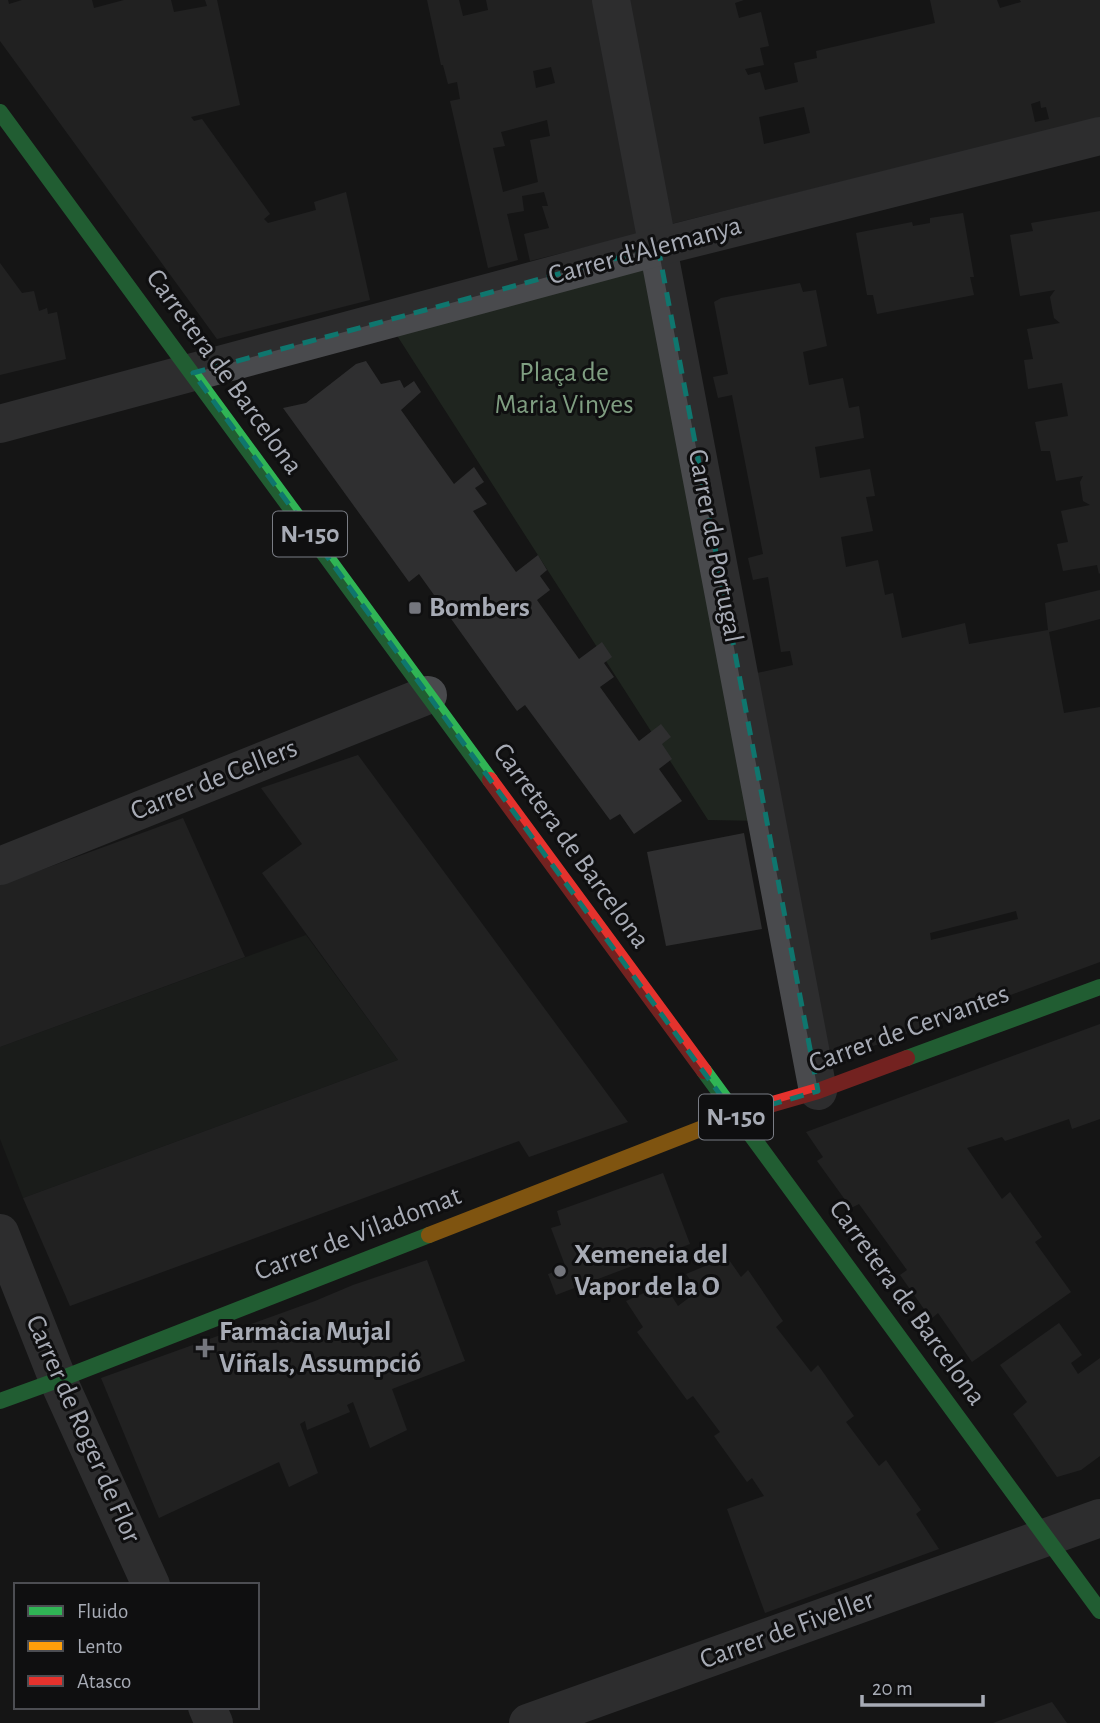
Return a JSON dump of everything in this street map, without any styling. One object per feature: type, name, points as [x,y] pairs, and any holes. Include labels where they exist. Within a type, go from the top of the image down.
[{"type":"main road","name":"Carretera de Barcelona","points":[[0,112],[1100,1611]]},
{"type":"main road","name":"Carrer de Cervantes","points":[[735,1115],[818,1091],[1100,987]]},
{"type":"main road","name":"Carrer de Viladomat","points":[[0,1402],[735,1115]]},
{"type":"street","name":"Carrer de Portugal","points":[[611,0],[818,1091]]},
{"type":"street","name":"Carrer d'Alemanya","points":[[0,424],[658,247],[1100,136]]},
{"type":"street","name":"Carrer de Cellers","points":[[0,866],[428,695]]},
{"type":"street","name":"Carrer de Roger de Flor","points":[[0,1233],[58,1380],[150,1583]]},
{"type":"street","name":"Carrer de Fiveller","points":[[528,1723],[1100,1518]]},
{"type":"highlighted area","points":[[658,247],[818,1091],[735,1115],[193,373]]},
{"type":"green space","name":"Plaça de Maria Vinyes","points":[[650,249],[767,821],[708,820],[387,320]]},
{"type":"green space","points":[[306,935],[398,1060],[23,1198],[0,1139],[0,1047]]},
{"type":"building","points":[[0,0],[8,0],[9,4],[22,0],[92,0],[94,8],[124,0],[171,0],[174,12],[207,6],[205,0],[217,0],[240,105],[191,117],[194,121],[202,119],[270,214],[264,219],[268,223],[316,210],[314,202],[346,192],[370,300],[217,339],[0,41]]},
{"type":"building","points":[[427,0],[459,0],[463,16],[488,10],[486,0],[595,0],[639,234],[530,261],[524,234],[549,228],[542,206],[548,206],[544,192],[522,196],[524,211],[507,214],[518,260],[488,268],[450,101],[460,99],[457,82],[448,84],[441,65]],"holes":[[[551,67],[555,83],[536,88],[533,71]],[[547,120],[550,136],[530,140],[538,182],[503,192],[493,148],[505,146],[501,132]]]},
{"type":"building","points":[[629,0],[744,0],[735,3],[739,18],[761,12],[769,46],[760,48],[764,65],[745,69],[748,75],[760,72],[765,90],[798,82],[794,63],[817,58],[816,51],[935,23],[930,0],[997,0],[1000,8],[1021,2],[1020,0],[1100,0],[1100,118],[671,224]],"holes":[[[1040,101],[1041,108],[1046,107],[1049,119],[1035,122],[1031,104]],[[804,107],[810,133],[764,144],[759,117]]]},
{"type":"building","points":[[1100,211],[1099,574],[1097,565],[1063,571],[1057,544],[1068,542],[1061,511],[1090,505],[1083,501],[1080,482],[1083,476],[1056,481],[1050,451],[1041,451],[1035,422],[1068,416],[1062,383],[1028,389],[1024,360],[1033,359],[1027,329],[1060,323],[1054,318],[1050,297],[1055,290],[1020,296],[1010,235],[1033,231],[1031,223]]},
{"type":"building","points":[[963,213],[974,277],[970,277],[974,295],[877,314],[873,295],[867,295],[856,233],[912,222],[913,226],[930,223],[930,218]]},
{"type":"building","points":[[0,263],[22,293],[34,291],[39,311],[47,308],[48,314],[57,312],[66,359],[0,375]]},
{"type":"building","points":[[800,283],[803,292],[816,290],[827,346],[803,352],[809,385],[843,378],[849,408],[859,406],[864,438],[815,447],[820,478],[870,469],[875,496],[866,497],[873,531],[841,537],[846,567],[878,560],[885,595],[893,593],[902,638],[965,623],[969,644],[1048,630],[1045,603],[1100,590],[1100,619],[1049,632],[1064,713],[1100,707],[1100,962],[830,1062],[757,673],[793,665],[790,651],[781,652],[768,577],[753,580],[748,558],[763,554],[732,395],[718,398],[713,377],[728,374],[714,302],[721,298]],"holes":[[[1016,911],[1018,919],[931,940],[930,933]]]},
{"type":"building","points":[[366,361],[381,384],[400,380],[404,388],[414,381],[421,392],[401,410],[454,484],[474,467],[484,482],[475,488],[487,504],[473,511],[516,572],[538,555],[547,570],[540,576],[550,590],[537,600],[579,659],[602,642],[612,657],[604,663],[614,677],[600,687],[639,741],[661,724],[671,737],[662,744],[672,759],[659,769],[682,801],[634,834],[620,814],[610,820],[525,705],[517,711],[419,574],[409,582],[283,408],[306,403],[356,364]]},
{"type":"building","points":[[358,755],[628,1122],[529,1157],[519,1141],[70,1306],[23,1198],[398,1060],[262,873],[302,844],[261,788]]},
{"type":"building","points":[[183,818],[245,957],[0,1047],[0,885]]},
{"type":"building","points":[[744,833],[762,929],[666,946],[647,852]]},
{"type":"building","points":[[1100,1024],[1100,1119],[1072,1129],[1069,1119],[1005,1141],[1002,1137],[967,1148],[1002,1199],[1010,1192],[1042,1237],[1035,1242],[1071,1292],[972,1362],[938,1313],[931,1319],[900,1275],[907,1270],[859,1204],[851,1208],[817,1161],[823,1157],[806,1132]]},
{"type":"building","points":[[663,1173],[690,1244],[556,1295],[548,1274],[566,1268],[551,1228],[561,1225],[557,1211]]},
{"type":"building","points":[[727,1257],[741,1277],[748,1270],[783,1321],[776,1327],[811,1372],[818,1365],[854,1416],[846,1422],[879,1466],[886,1460],[921,1510],[916,1514],[939,1549],[765,1613],[727,1509],[764,1496],[752,1478],[747,1482],[714,1436],[720,1432],[693,1396],[687,1400],[637,1332],[643,1327],[626,1301],[664,1284],[678,1306],[698,1291],[686,1274]]},
{"type":"building","points":[[427,1260],[465,1361],[392,1389],[407,1430],[370,1448],[353,1402],[347,1405],[350,1412],[307,1430],[305,1421],[300,1424],[318,1473],[289,1487],[279,1462],[159,1518],[101,1378]]},
{"type":"building","points":[[1059,1323],[1082,1355],[1071,1363],[1078,1374],[1100,1358],[1100,1456],[1081,1470],[1057,1477],[1013,1414],[1027,1402],[1000,1365]]},
{"type":"building","points":[[1052,1702],[1067,1723],[993,1723]]},
{"type":"traffic: fast","points":[[0,112],[490,780]]},
{"type":"traffic: fast","points":[[907,1058],[1100,987]]},
{"type":"traffic: fast","points":[[704,1071],[1100,1611]]},
{"type":"traffic: fast","points":[[0,1401],[429,1235]]},
{"type":"traffic: slow","points":[[429,1235],[708,1126]]},
{"type":"traffic: jam","points":[[490,780],[704,1071]]},
{"type":"traffic: jam","points":[[708,1126],[735,1115],[818,1091],[907,1058]]},
{"type":"place","name":"Bombers","points":[[415,608]]},
{"type":"place","name":"Xemeneia del Vapor de la O","points":[[560,1271]]},
{"type":"place","name":"Farmàcia Mujal Viñals, Assumpció","points":[[205,1348]]}]
